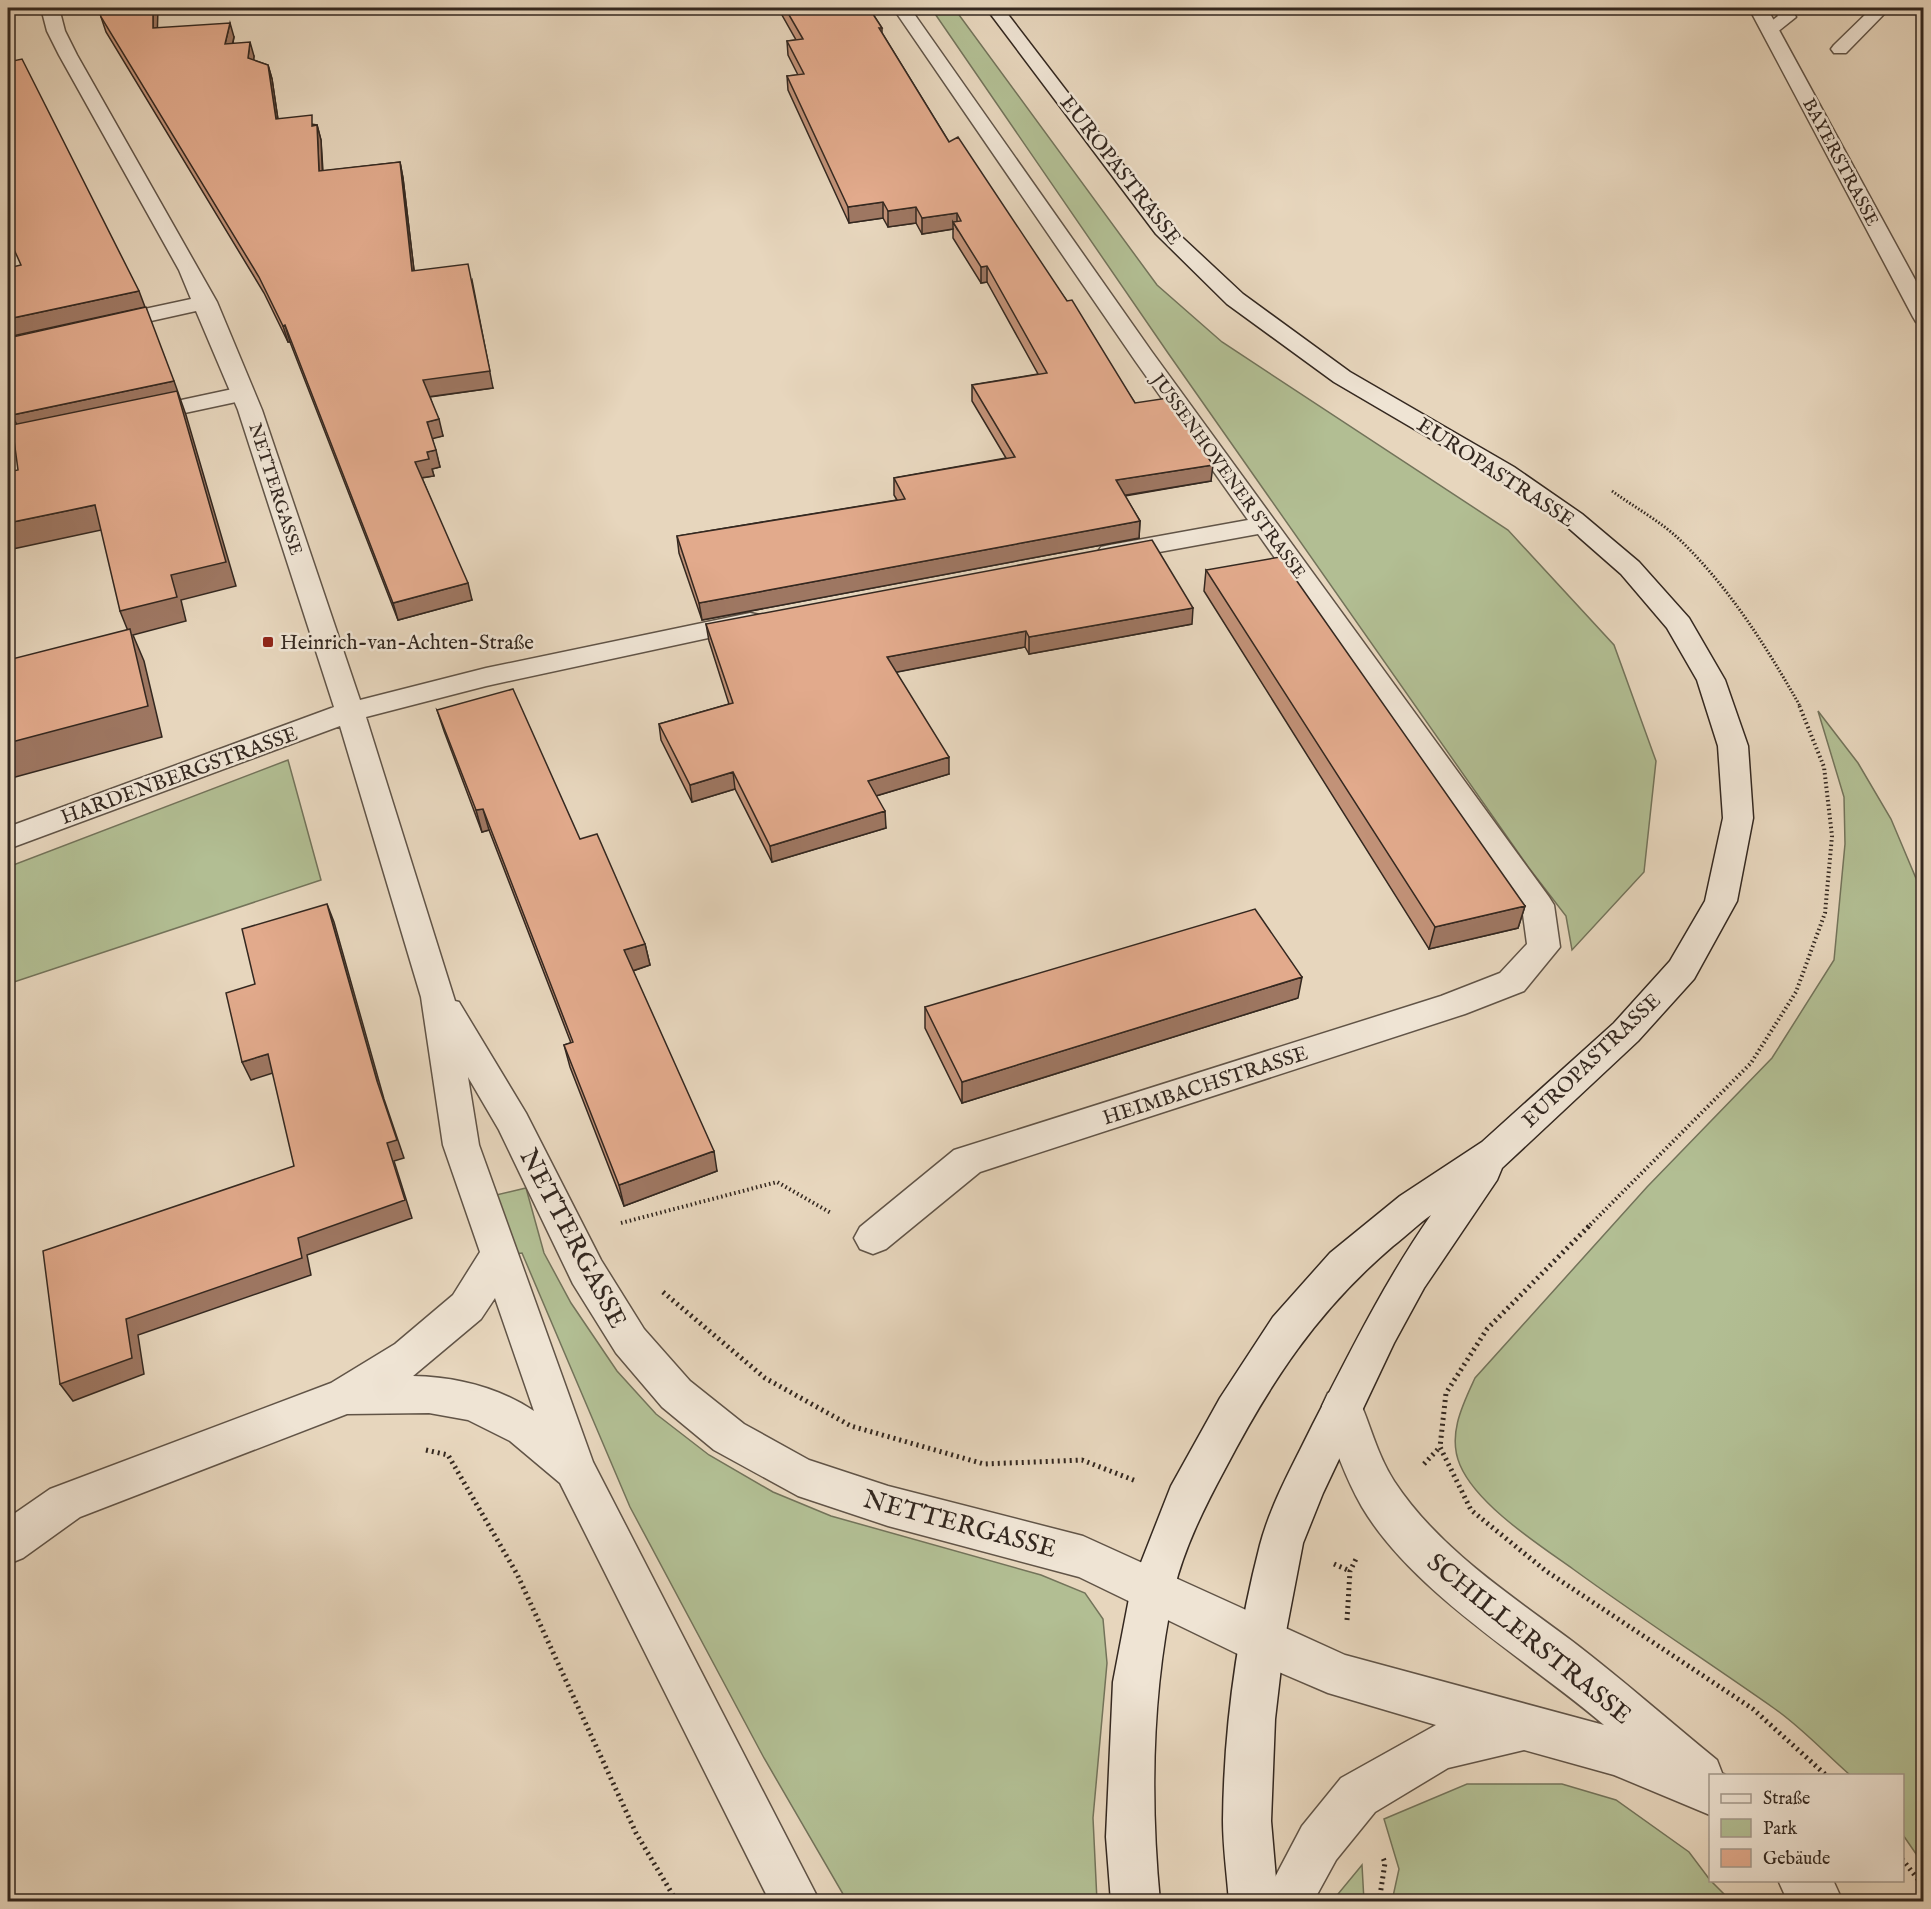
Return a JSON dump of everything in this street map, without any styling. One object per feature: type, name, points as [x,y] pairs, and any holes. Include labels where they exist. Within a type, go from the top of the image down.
[{"type":"street","name":"NETTERGASSE","points":[[50,8],[56,31],[68,55],[206,302],[250,410],[350,712],[438,997],[461,1145],[575,1469],[796,1902]]},
{"type":"street","name":"JUSSENHOVENER STRASSE","points":[[902,8],[1263,525],[1538,905],[1544,947]]},
{"type":"street","name":"EUROPASTRASSE","points":[[995,8],[1164,230],[1235,299],[1342,377],[1504,472],[1572,519],[1630,568],[1679,624],[1711,680],[1733,746],[1738,818],[1721,901],[1682,970],[1626,1032],[1495,1153],[1413,1207],[1344,1265],[1294,1321],[1234,1411],[1186,1500],[1154,1588],[1136,1682],[1130,1837],[1136,1902]]},
{"type":"street","name":"BAYERSTRASSE","points":[[1758,8],[1923,317]]},
{"type":"street","points":[[1770,29],[1787,17],[1782,8]]},
{"type":"street","points":[[1840,49],[1881,8]]},
{"type":"street","points":[[89,327],[206,302]]},
{"type":"street","points":[[119,420],[242,394]]},
{"type":"street","points":[[8,443],[86,427]]},
{"type":"street","points":[[1088,558],[1263,525]]},
{"type":"street","points":[[350,712],[486,677],[772,617]]},
{"type":"street","name":"HARDENBERGSTRASSE","points":[[8,838],[350,712]]},
{"type":"street","name":"HEIMBACHSTRASSE","points":[[873,1238],[967,1161],[1453,1005],[1512,982],[1544,947]]},
{"type":"street","name":"NETTERGASSE","points":[[438,997],[513,1123],[593,1282],[630,1341],[685,1401],[729,1437],[798,1476],[888,1506],[1083,1557],[1154,1588],[1262,1642]]},
{"type":"street","name":"EUROPASTRASSE","points":[[1254,1902],[1247,1821],[1252,1719],[1262,1642],[1282,1543],[1304,1487],[1342,1406],[1410,1276],[1495,1153]]},
{"type":"street","points":[[8,1543],[65,1503],[345,1396],[409,1357],[466,1307],[483,1284],[498,1255]]},
{"type":"street","points":[[345,1396],[406,1393],[469,1400],[508,1416],[575,1469]]},
{"type":"street","name":"SCHILLERSTRASSE","points":[[1342,1406],[1361,1463],[1385,1504],[1411,1539],[1444,1573],[1556,1657],[1709,1785]]},
{"type":"street","name":"SCHILLERSTRASSE","points":[[1262,1642],[1344,1677],[1616,1752],[1709,1792]]},
{"type":"street","name":"SCHILLERSTRASSE","points":[[1286,1902],[1319,1843],[1358,1795],[1440,1747],[1525,1727]]},
{"type":"street","points":[[1803,1882],[1819,1902]]},
{"type":"path","points":[[1607,488],[1678,538],[1708,570],[1764,642],[1803,712],[1824,767],[1832,836],[1825,913],[1796,992],[1751,1063],[1487,1329],[1446,1393],[1440,1447],[1471,1510],[1546,1571],[1753,1709],[1825,1774]]},
{"type":"path","points":[[621,1233],[615,1224],[777,1182],[873,1238]]},
{"type":"path","points":[[658,1287],[765,1378],[851,1426],[984,1464],[1082,1461],[1186,1500]]},
{"type":"path","points":[[416,1448],[448,1455],[516,1574],[636,1833],[677,1902]]},
{"type":"path","points":[[1282,1543],[1350,1571]]},
{"type":"path","points":[[1904,1862],[1923,1887]]},
{"type":"green space","points":[[931,8],[954,8],[1157,285],[1222,342],[1508,530],[1614,645],[1656,761],[1644,872],[1572,950],[1566,916],[1529,868],[1168,353]]},
{"type":"green space","points":[[1818,711],[1858,763],[1891,819],[1923,895],[1923,1864],[1904,1836],[1904,1774],[1849,1774],[1785,1716],[1526,1536],[1494,1509],[1468,1480],[1456,1454],[1455,1442],[1458,1420],[1475,1378],[1647,1187],[1772,1058],[1834,960],[1845,844],[1844,797]]},
{"type":"green space","points":[[288,760],[321,880],[8,984],[8,867]]},
{"type":"green space","points":[[526,1188],[544,1253],[571,1303],[617,1371],[656,1414],[709,1455],[773,1492],[831,1516],[1041,1575],[1085,1593],[1103,1619],[1107,1663],[1093,1818],[1097,1901],[847,1901],[764,1758],[630,1507],[522,1253],[513,1254],[496,1195]]},
{"type":"green space","points":[[1467,1784],[1562,1784],[1616,1800],[1689,1852],[1709,1879],[1709,1882],[1712,1882],[1731,1901],[1392,1901],[1399,1869],[1384,1819]]},
{"type":"green space","points":[[1362,1865],[1364,1901],[1337,1901],[1338,1894]]},
{"type":"building","points":[[98,8],[153,8],[153,28],[230,23],[225,44],[250,42],[248,58],[268,65],[276,119],[312,115],[312,126],[317,125],[319,171],[400,162],[412,271],[468,264],[490,371],[423,380],[439,419],[427,422],[436,450],[427,452],[429,459],[415,462],[468,583],[393,603],[285,325],[283,326],[259,277],[101,17]]},
{"type":"building","points":[[785,8],[869,8],[949,142],[958,137],[1067,301],[1072,300],[1135,403],[1168,398],[1213,465],[1116,480],[1140,521],[699,603],[677,536],[905,499],[894,478],[1015,457],[972,385],[1047,373],[987,266],[981,267],[953,222],[961,221],[957,213],[922,218],[916,207],[888,211],[883,202],[848,207],[787,76],[804,74],[787,41],[803,39]]},
{"type":"building","points":[[22,59],[139,291],[8,319],[8,268],[21,265],[8,236],[8,62]]},
{"type":"building","points":[[146,307],[174,381],[12,415],[8,384],[8,338]]},
{"type":"building","points":[[177,391],[226,562],[171,575],[177,597],[120,611],[95,505],[8,523],[8,472],[18,470],[12,425]]},
{"type":"building","points":[[1152,540],[1193,608],[1029,637],[1026,631],[887,657],[949,757],[868,781],[885,811],[770,846],[733,772],[690,785],[659,724],[733,703],[706,624]]},
{"type":"building","points":[[1280,557],[1525,906],[1435,927],[1206,570]]},
{"type":"building","points":[[130,629],[148,706],[8,743],[8,660]]},
{"type":"building","points":[[513,689],[580,839],[597,834],[645,944],[624,950],[714,1151],[619,1185],[564,1045],[573,1042],[483,809],[476,810],[437,710]]},
{"type":"building","points":[[327,904],[377,1081],[397,1140],[387,1143],[405,1200],[298,1238],[302,1258],[126,1319],[132,1358],[60,1384],[43,1251],[294,1166],[268,1054],[242,1062],[226,993],[255,984],[242,929]]},
{"type":"building","points":[[1255,909],[1302,977],[962,1082],[925,1007]]},
{"type":"place","name":"Heinrich-van-Achten-Straße","points":[[268,642]]}]
